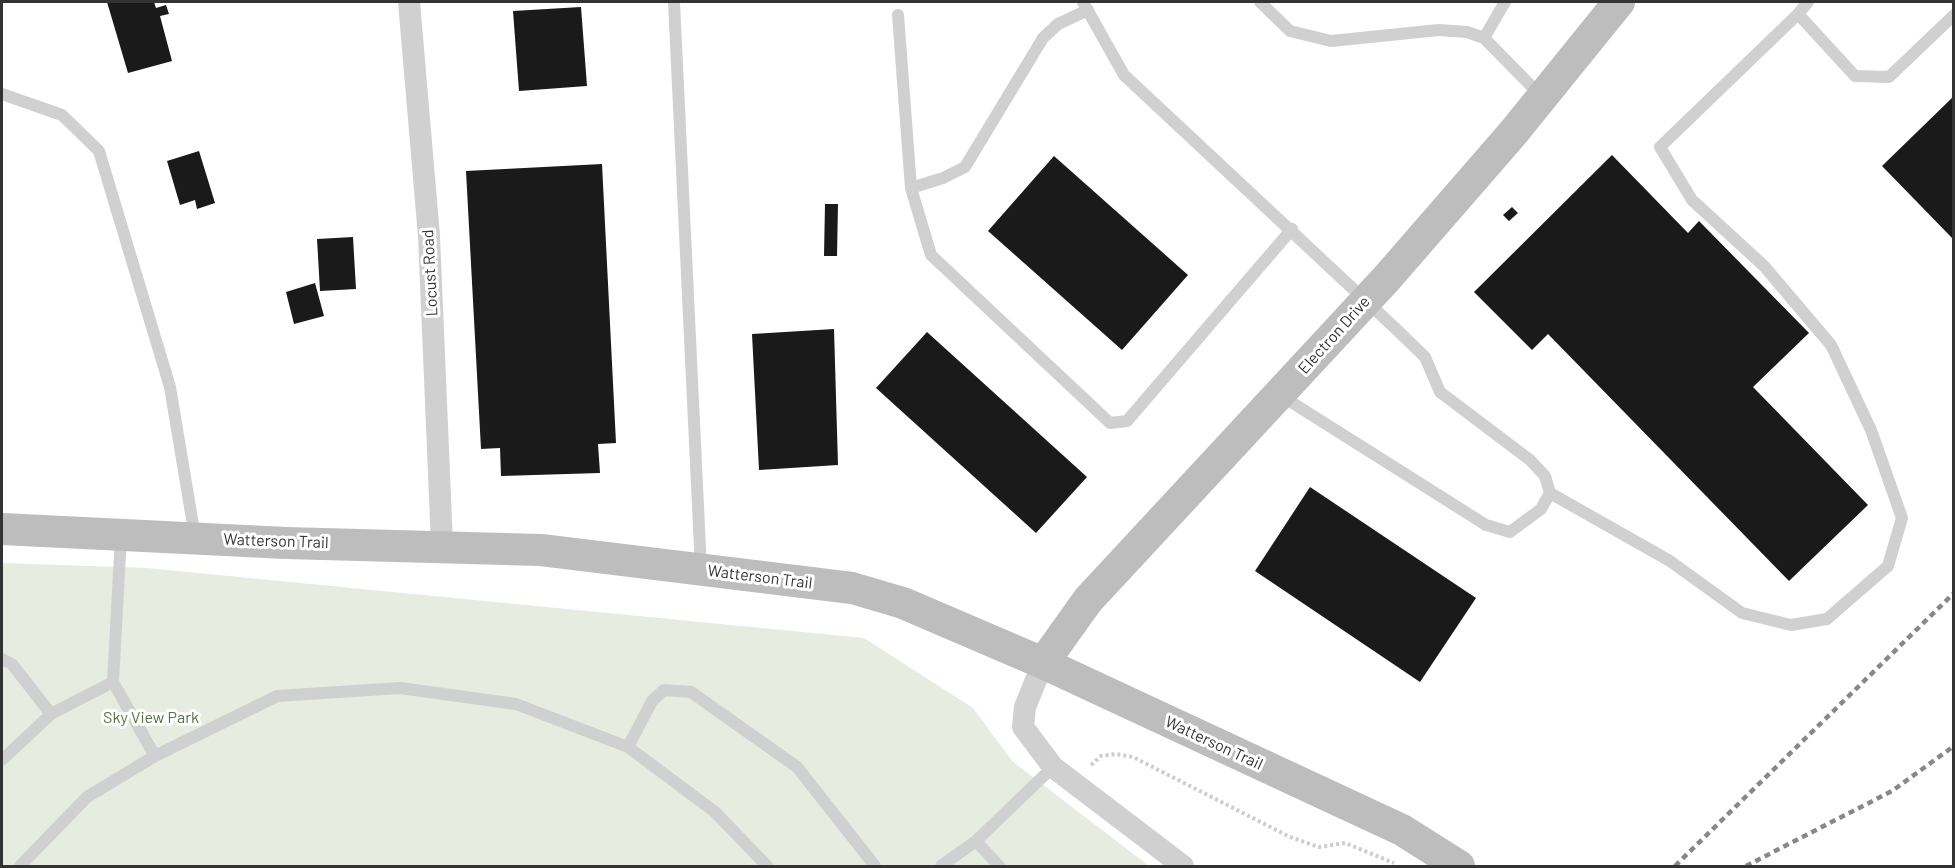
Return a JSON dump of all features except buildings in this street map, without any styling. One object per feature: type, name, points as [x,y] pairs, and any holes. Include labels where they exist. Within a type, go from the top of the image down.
[{"type":"main road","name":"Electron Drive","points":[[1043,663],[1088,600],[1367,300],[1543,98],[1619,2]]},
{"type":"main road","name":"Watterson Trail","points":[[2,529],[541,550],[852,588],[903,603],[1043,663],[1402,830],[1459,867]]},
{"type":"street","name":"Locust Road","points":[[409,2],[429,236],[441,545]]},
{"type":"street","points":[[1043,663],[1025,707],[1023,727],[1053,767],[1183,867]]},
{"type":"lane","points":[[674,2],[702,570]]},
{"type":"lane","points":[[1260,2],[1290,31],[1331,41],[1438,30],[1467,33],[1484,38],[1543,98]]},
{"type":"lane","points":[[1484,38],[1505,2]]},
{"type":"lane","points":[[911,188],[943,178],[964,167],[1043,38],[1058,24],[1086,6],[1124,75],[1367,300],[1425,357],[1440,392],[1530,460],[1545,476],[1550,493],[1670,561],[1742,613],[1791,625],[1827,619],[1888,566],[1902,518],[1871,430],[1831,345],[1764,266],[1692,200],[1660,147],[1808,2]]},
{"type":"lane","points":[[1798,14],[1855,76],[1889,77],[1953,15]]},
{"type":"lane","points":[[898,15],[911,188],[931,255],[1110,423],[1127,421],[1292,229]]},
{"type":"lane","points":[[2,94],[62,115],[99,151],[170,387],[195,538]]},
{"type":"lane","points":[[1280,395],[1486,525],[1510,532],[1541,509],[1550,493]]},
{"type":"lane","points":[[121,535],[113,682],[155,756]]},
{"type":"lane","points":[[2,659],[12,664],[51,714]]},
{"type":"lane","points":[[2,760],[51,714],[113,682]]},
{"type":"lane","points":[[20,867],[87,797],[155,756],[277,696],[400,688],[516,704],[628,747],[715,812],[767,867]]},
{"type":"lane","points":[[628,747],[651,701],[664,690],[691,692],[796,766],[875,867]]},
{"type":"lane","points":[[941,867],[976,841],[1053,767]]},
{"type":"lane","points":[[976,841],[999,867]]},
{"type":"path","points":[[1073,783],[1101,756],[1116,754],[1133,757],[1290,837],[1318,847],[1345,843],[1400,867]]},
{"type":"green space","name":"Sky View Park","points":[[2,563],[147,568],[864,638],[973,708],[1012,761],[1149,866],[2,866]]},
{"type":"railway","points":[[1675,866],[1954,593]]},
{"type":"railway","points":[[1746,866],[1892,791],[1954,746]]}]
